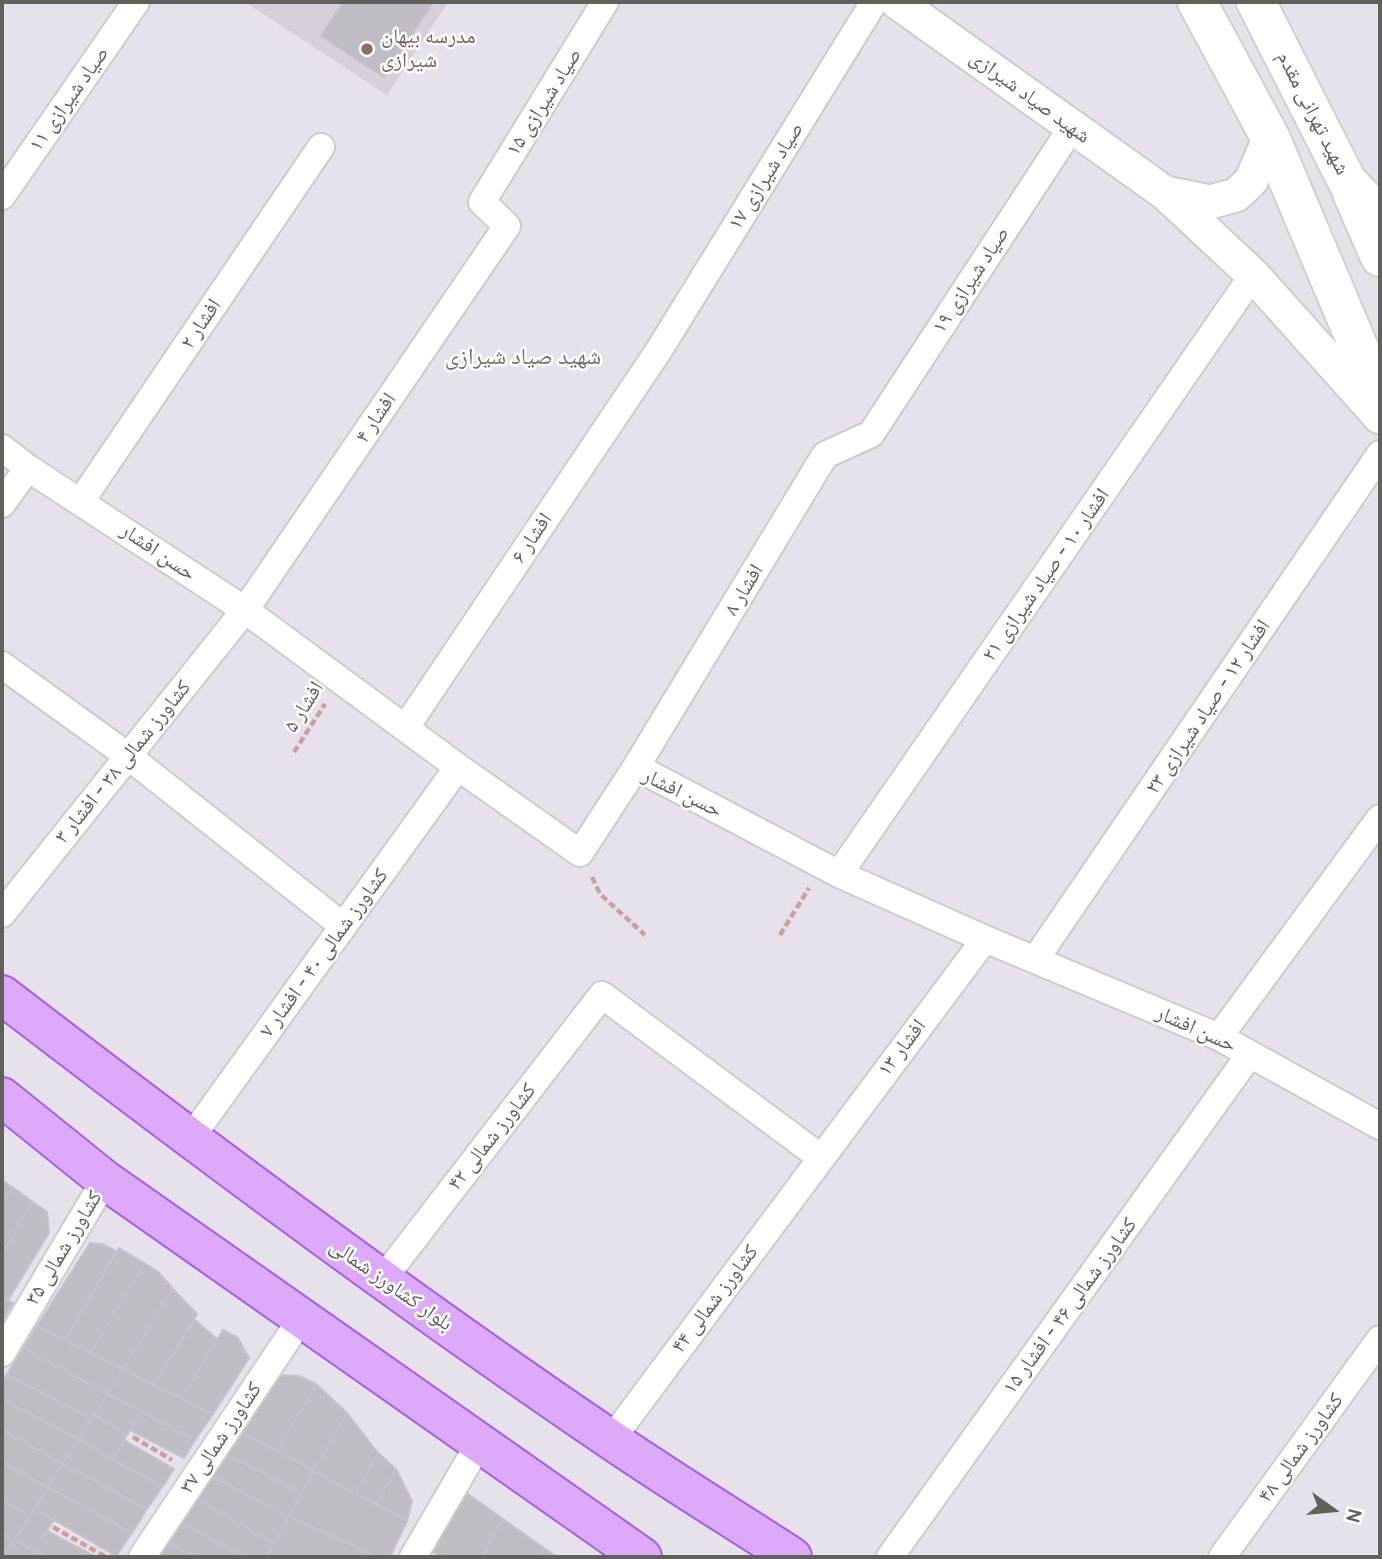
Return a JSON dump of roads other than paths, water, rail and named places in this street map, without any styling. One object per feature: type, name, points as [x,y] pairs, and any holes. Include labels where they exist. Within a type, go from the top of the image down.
[{"type":"main road","points":[[1198,2],[1270,137],[1380,398]]},
{"type":"main road","name":"شهید تهرانی مقدم","points":[[1256,2],[1348,181],[1380,216]]},
{"type":"main road","points":[[1348,181],[1380,257]]},
{"type":"main road","name":"بلوار کشاورز شمالی","points":[[2,995],[190,1139],[382,1280],[611,1440],[793,1557]]},
{"type":"main road","points":[[2,1097],[105,1180],[642,1557]]},
{"type":"street","name":"صیاد شیرازی ۱۱","points":[[2,196],[136,2]]},
{"type":"street","name":"صیاد شیرازی ۱۵","points":[[507,226],[482,202],[605,2]]},
{"type":"street","name":"صیاد شیرازی ۱۷","points":[[659,350],[874,2]]},
{"type":"street","name":"شهید صیاد شیرازی","points":[[897,2],[1165,192]]},
{"type":"street","name":"صیاد شیرازی ۱۹","points":[[871,434],[1072,127]]},
{"type":"street","points":[[1165,192],[1210,202],[1236,195],[1251,181],[1270,137]]},
{"type":"street","name":"افشار ۲","points":[[81,501],[321,147]]},
{"type":"street","points":[[1165,192],[1253,275],[1380,416]]},
{"type":"street","name":"افشار ۴","points":[[245,610],[507,226]]},
{"type":"street","name":"افشار ۱۰ - صیاد شیرازی ۲۱","points":[[831,870],[1253,275]]},
{"type":"street","name":"افشار ۶","points":[[406,727],[659,350]]},
{"type":"street","name":"افشار ۸","points":[[636,767],[825,455],[871,434]]},
{"type":"street","name":"حسن افشار","points":[[2,448],[28,468],[245,610],[580,853],[636,767],[831,870],[985,939],[1219,1037],[1380,1126]]},
{"type":"street","name":"افشار ۱۲ - صیاد شیرازی ۲۳","points":[[1035,960],[1380,454]]},
{"type":"street","points":[[2,504],[28,468]]},
{"type":"street","name":"کشاورز شمالی ۳۸ - افشار ۳","points":[[2,914],[245,610]]},
{"type":"street","points":[[2,665],[128,756],[343,926]]},
{"type":"street","name":"کشاورز شمالی ۴۰ - افشار ۷","points":[[190,1139],[458,767]]},
{"type":"street","points":[[1219,1037],[1380,818]]},
{"type":"street","name":"افشار ۱۳","points":[[820,1157],[985,939]]},
{"type":"street","name":"کشاورز شمالی ۴۲","points":[[382,1280],[602,995],[820,1157]]},
{"type":"street","name":"کشاورز شمالی ۴۶ - افشار ۱۵","points":[[890,1557],[1250,1054]]},
{"type":"street","name":"کشاورز شمالی ۴۴","points":[[611,1440],[820,1157]]},
{"type":"street","name":"کشاورز شمالی ۳۵","points":[[2,1353],[105,1180]]},
{"type":"street","name":"کشاورز شمالی ۳۷","points":[[142,1557],[301,1319]]},
{"type":"street","name":"کشاورز شمالی ۴۸","points":[[1222,1557],[1380,1339]]},
{"type":"street","points":[[413,1557],[479,1444]]},
{"type":"place","name":"مدرسه بیهان شیرازی","points":[[367,49]]},
{"type":"district","name":"شهید صیاد شیرازی","points":[[523,357]]}]
